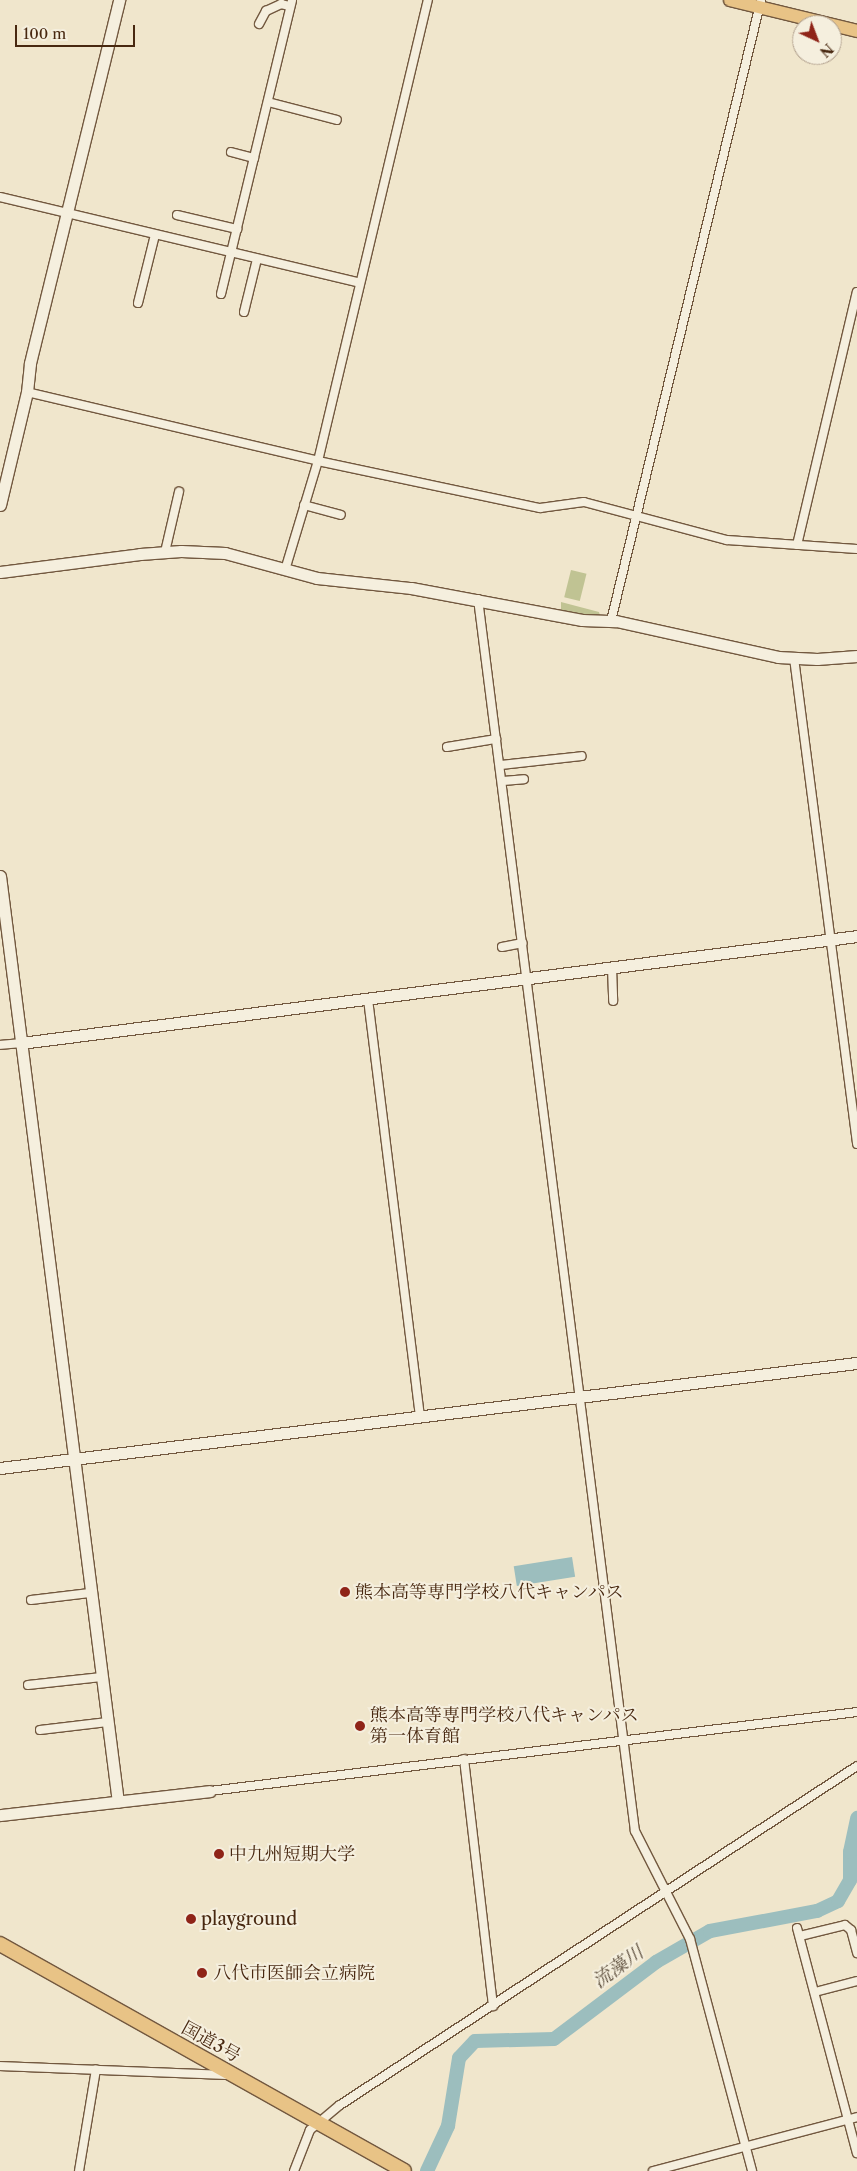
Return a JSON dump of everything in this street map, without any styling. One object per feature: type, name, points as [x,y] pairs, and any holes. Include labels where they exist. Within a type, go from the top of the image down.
[{"type":"highway","name":"国道3号","points":[[0,1944],[404,2171]]},
{"type":"main road","points":[[730,0],[760,4],[857,31]]},
{"type":"street","points":[[0,505],[27,392],[30,363],[119,0]]},
{"type":"street","points":[[285,570],[318,461],[428,0]]},
{"type":"street","points":[[221,294],[291,3],[281,4],[266,11],[260,24]]},
{"type":"street","points":[[611,621],[760,4]]},
{"type":"street","points":[[268,102],[336,120]]},
{"type":"street","points":[[232,152],[254,158]]},
{"type":"street","points":[[0,198],[360,283]]},
{"type":"street","points":[[177,215],[236,229]]},
{"type":"street","points":[[138,303],[155,235]]},
{"type":"street","points":[[244,312],[257,259]]},
{"type":"street","points":[[797,545],[857,292]]},
{"type":"street","points":[[27,392],[318,461],[540,508],[584,502],[727,540],[857,549]]},
{"type":"street","points":[[165,552],[180,492]]},
{"type":"street","points":[[304,505],[341,515]]},
{"type":"street","points":[[0,572],[165,552],[225,553],[317,578],[478,599],[582,620],[611,621],[794,658],[857,656]]},
{"type":"street","points":[[478,599],[501,765],[622,1741],[635,1831],[680,1916],[696,1959],[752,2171]]},
{"type":"street","points":[[794,658],[832,938],[857,1144]]},
{"type":"street","points":[[447,747],[496,739]]},
{"type":"street","points":[[501,765],[582,756]]},
{"type":"street","points":[[503,782],[524,779]]},
{"type":"street","points":[[0,876],[118,1802]]},
{"type":"street","points":[[0,1045],[857,936]]},
{"type":"street","points":[[502,946],[522,943]]},
{"type":"street","points":[[612,967],[613,1001]]},
{"type":"street","points":[[368,999],[420,1416]]},
{"type":"street","points":[[0,1468],[857,1363]]},
{"type":"street","points":[[31,1600],[90,1593]]},
{"type":"street","points":[[28,1684],[102,1677]]},
{"type":"street","points":[[0,1815],[857,1712]]},
{"type":"street","points":[[40,1730],[108,1722]]},
{"type":"street","points":[[464,1759],[493,2006]]},
{"type":"street","points":[[294,2171],[310,2130],[340,2106],[857,1766]]},
{"type":"street","points":[[857,1953],[851,1930],[845,1925],[799,1932],[857,2153]]},
{"type":"street","points":[[815,1992],[857,1981]]},
{"type":"street","points":[[0,2066],[231,2075]]},
{"type":"street","points":[[79,2171],[96,2069]]},
{"type":"street","points":[[654,2171],[857,2117]]},
{"type":"green space","points":[[571,570],[587,574],[580,601],[564,597]]},
{"type":"green space","points":[[561,602],[599,612],[600,616],[561,612]]},
{"type":"water","points":[[572,1557],[575,1577],[517,1586],[514,1566]]},
{"type":"waterway","name":"流藻川","points":[[427,2171],[448,2126],[459,2058],[475,2041],[554,2039],[656,1962],[710,1931],[817,1911],[838,1901],[850,1880],[850,1852],[857,1818]]},
{"type":"place","name":"熊本高等専門学校八代キャンパス","points":[[345,1592]]},
{"type":"place","name":"熊本高等専門学校八代キャンパス 第一体育館","points":[[360,1726]]},
{"type":"place","name":"中九州短期大学","points":[[219,1854]]},
{"type":"place","name":"playground","points":[[191,1919]]},
{"type":"place","name":"八代市医師会立病院","points":[[202,1973]]}]
